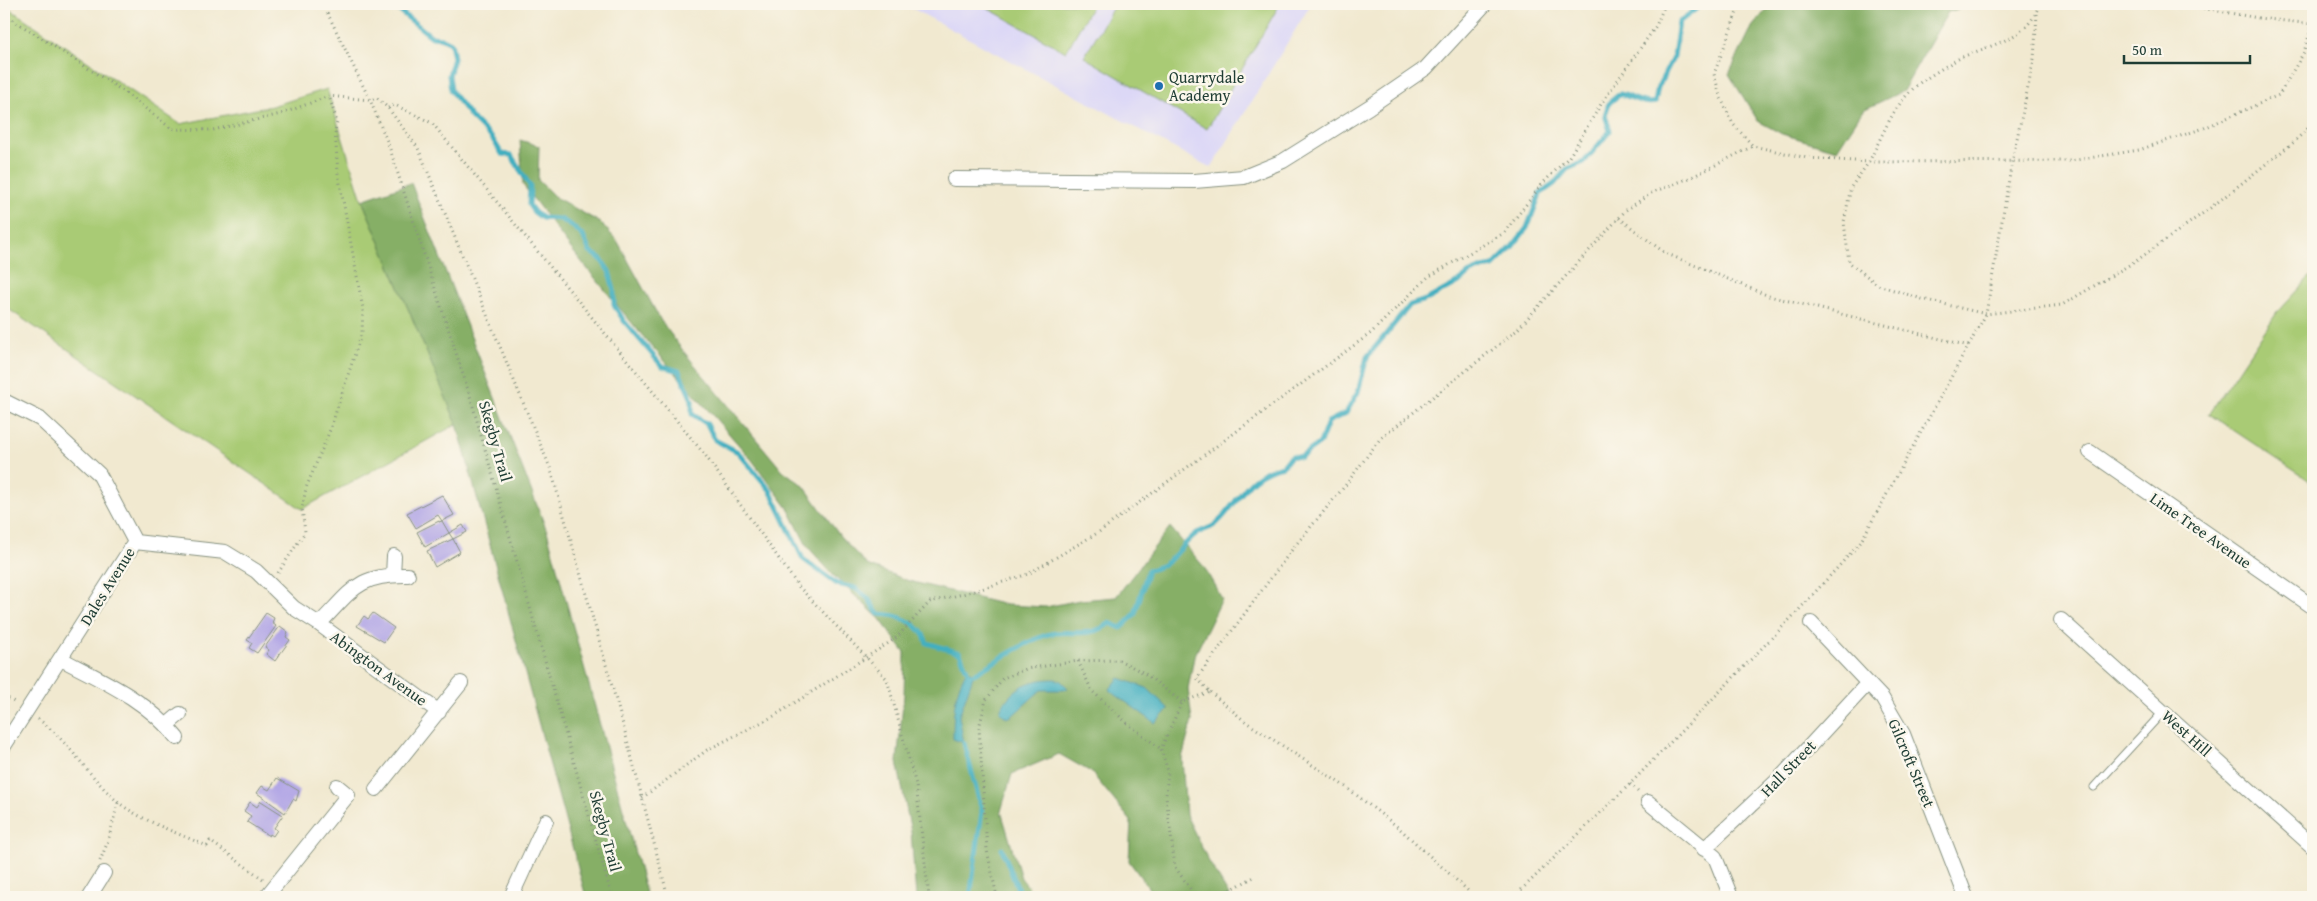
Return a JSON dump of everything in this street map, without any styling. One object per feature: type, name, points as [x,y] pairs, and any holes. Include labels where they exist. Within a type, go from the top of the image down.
[{"type":"street","points":[[954,179],[1194,181],[1244,177],[1283,161],[1370,107],[1426,68],[1486,4]]},
{"type":"street","name":"Dales Avenue","points":[[4,401],[40,419],[99,474],[135,542],[4,746]]},
{"type":"street","name":"Lime Tree Avenue","points":[[2090,452],[2313,607]]},
{"type":"street","name":"Abington Avenue","points":[[135,542],[225,552],[256,571],[294,608],[319,624],[439,712]]},
{"type":"street","points":[[393,575],[394,556]]},
{"type":"street","name":"Abington Avenue","points":[[319,624],[360,583],[376,577],[408,575]]},
{"type":"street","name":"West Hill","points":[[2061,620],[2313,847]]},
{"type":"street","name":"Gilcroft Street","points":[[1811,623],[1882,698],[1903,734],[1966,897]]},
{"type":"street","points":[[61,659],[140,701],[167,725],[177,738]]},
{"type":"street","name":"Abington Avenue","points":[[376,789],[462,683]]},
{"type":"street","name":"Hall Street","points":[[1704,849],[1782,775],[1868,684]]},
{"type":"street","points":[[167,725],[180,714]]},
{"type":"street","points":[[270,892],[348,796],[337,786]]},
{"type":"street","points":[[1648,802],[1715,857],[1731,897]]},
{"type":"street","points":[[511,897],[546,821]]},
{"type":"street","points":[[89,897],[104,873]]},
{"type":"lane","points":[[2094,787],[2163,712]]},
{"type":"path","name":"Skegby Trail","points":[[323,4],[370,100],[389,146],[470,396],[612,897]]},
{"type":"path","points":[[642,798],[707,750],[774,716],[895,639],[930,602],[975,591],[1028,574],[1099,532],[1371,333],[1428,277],[1504,232],[1542,184],[1570,157],[1603,101],[1656,26],[1665,4]]},
{"type":"path","points":[[1740,4],[1714,74],[1720,96],[1732,124],[1753,146],[1807,158],[1869,162],[2070,161],[2139,150],[2204,128],[2279,95],[2304,52],[2313,23],[2258,18],[2179,4]]},
{"type":"path","points":[[1514,897],[1630,784],[1797,612],[1860,543],[1986,314],[2012,162],[2034,59],[2039,4]]},
{"type":"path","points":[[2037,13],[2014,36],[1960,58],[1920,83],[1901,101],[1869,162],[1851,187],[1844,222],[1849,262],[1878,285],[1922,299],[1986,314],[2062,305],[2136,261],[2294,142],[2313,124]]},
{"type":"path","points":[[4,14],[123,91],[172,129],[213,130],[281,114],[329,96],[370,100],[376,98],[388,108],[418,148],[551,470],[668,897]]},
{"type":"path","points":[[271,584],[305,532],[302,510],[306,488],[330,430],[362,332],[363,309],[338,173],[335,144],[337,122],[329,96]]},
{"type":"path","points":[[388,108],[395,105],[432,123],[705,455],[800,586],[887,679],[916,785],[929,897]]},
{"type":"path","points":[[1475,897],[1384,816],[1346,787],[1246,722],[1210,692],[1197,678],[1294,547],[1344,488],[1380,439],[1516,331],[1626,210],[1654,192],[1692,177],[1753,146]]},
{"type":"path","points":[[1619,218],[1665,253],[1770,296],[1969,346]]},
{"type":"path","points":[[997,897],[987,850],[979,728],[986,700],[1003,678],[1026,669],[1078,661],[1119,660],[1144,673],[1182,702]]},
{"type":"path","points":[[1078,661],[1092,691],[1127,723],[1161,749],[1168,771],[1166,796],[1175,867],[1196,897]]},
{"type":"path","points":[[1161,749],[1182,702],[1210,692]]},
{"type":"path","points":[[4,696],[54,730],[118,802],[159,825],[207,846],[210,841],[270,892]]},
{"type":"path","points":[[104,873],[99,860],[108,841],[118,802]]},
{"type":"path","points":[[1217,897],[1256,876]]},
{"type":"shaded area","name":"Quarrydale Academy","points":[[904,4],[1311,4],[1211,168]]},
{"type":"green space","points":[[980,4],[1093,4],[1066,52]]},
{"type":"green space","points":[[1115,4],[1280,4],[1207,129],[1084,57]]},
{"type":"green space","points":[[1771,4],[1975,4],[1948,12],[1903,91],[1863,110],[1837,150],[1782,134],[1758,121],[1729,74],[1752,27]]},
{"type":"green space","points":[[4,5],[180,124],[272,106],[327,89],[362,200],[457,424],[302,509],[4,306]]},
{"type":"green space","points":[[520,140],[539,146],[538,180],[555,197],[601,223],[618,242],[661,321],[684,352],[781,469],[804,486],[840,536],[867,565],[909,581],[1006,605],[1046,607],[1080,600],[1116,597],[1170,527],[1204,567],[1222,599],[1194,657],[1188,689],[1192,721],[1182,758],[1186,815],[1208,860],[1230,897],[1155,897],[1129,861],[1131,821],[1091,772],[1059,754],[1012,774],[1001,811],[1021,878],[1036,897],[916,897],[911,832],[897,762],[904,695],[905,653],[880,619],[834,576],[807,546],[788,508],[752,460],[641,334],[572,250],[523,185]]},
{"type":"green space","points":[[411,183],[547,531],[647,897],[586,897],[457,424],[362,200]]},
{"type":"green space","points":[[2313,273],[2313,483],[2209,414],[2278,311]]},
{"type":"water","points":[[967,670],[974,674],[959,716],[964,743],[953,739],[953,721],[959,686]]},
{"type":"water","points":[[1119,678],[1147,688],[1169,709],[1155,723],[1109,690]]},
{"type":"water","points":[[1055,679],[1061,681],[1068,688],[1064,690],[1041,690],[1012,716],[1007,718],[1000,712],[1008,698],[1024,685],[1035,681]]},
{"type":"building","points":[[442,495],[454,515],[442,521],[438,515],[416,528],[407,513]]},
{"type":"building","points":[[442,521],[449,533],[425,547],[417,532]]},
{"type":"building","points":[[463,525],[467,532],[453,539],[449,533]]},
{"type":"building","points":[[453,539],[460,552],[435,567],[427,551]]},
{"type":"building","points":[[266,613],[274,618],[272,623],[276,626],[257,653],[249,648],[252,643],[247,640]]},
{"type":"building","points":[[373,613],[394,628],[384,642],[357,626],[364,616],[368,619]]},
{"type":"building","points":[[280,626],[288,632],[286,637],[290,640],[275,661],[266,654],[269,650],[265,647]]},
{"type":"building","points":[[277,778],[299,791],[296,801],[293,799],[285,813],[257,793],[262,786],[269,790]]},
{"type":"building","points":[[261,801],[283,815],[274,828],[277,830],[273,836],[270,834],[269,836],[247,822],[251,816],[244,811],[250,802],[257,807]]},
{"type":"waterway","points":[[391,4],[432,37],[441,38],[451,43],[454,58],[449,75],[451,91],[471,117],[492,138],[502,154],[511,155],[530,186],[529,205],[534,212],[542,218],[560,219],[572,226],[583,236],[590,252],[600,258],[609,271],[614,290],[614,305],[624,321],[662,366],[679,371],[692,400],[692,414],[707,424],[715,440],[738,452],[770,490],[803,559],[837,584],[855,588],[868,598],[878,614],[885,614],[907,621],[919,630],[927,643],[960,653],[967,670]]},
{"type":"waterway","points":[[974,674],[1018,648],[1046,635],[1094,631],[1110,623],[1121,628],[1135,614],[1148,570],[1157,568],[1170,560],[1197,533],[1215,525],[1245,488],[1260,475],[1283,466],[1291,456],[1301,457],[1320,443],[1328,422],[1346,413],[1358,392],[1367,357],[1410,305],[1428,299],[1459,282],[1468,274],[1493,266],[1512,247],[1527,228],[1540,194],[1554,184],[1567,169],[1584,162],[1610,131],[1605,115],[1609,103],[1620,94],[1642,102],[1655,102],[1658,87],[1674,56],[1679,22],[1696,9],[1699,4]]},
{"type":"waterway","points":[[964,743],[982,811],[970,897]]},
{"type":"waterway","points":[[1002,849],[1021,897]]},
{"type":"place","name":"Quarrydale Academy","points":[[1159,86]]}]
